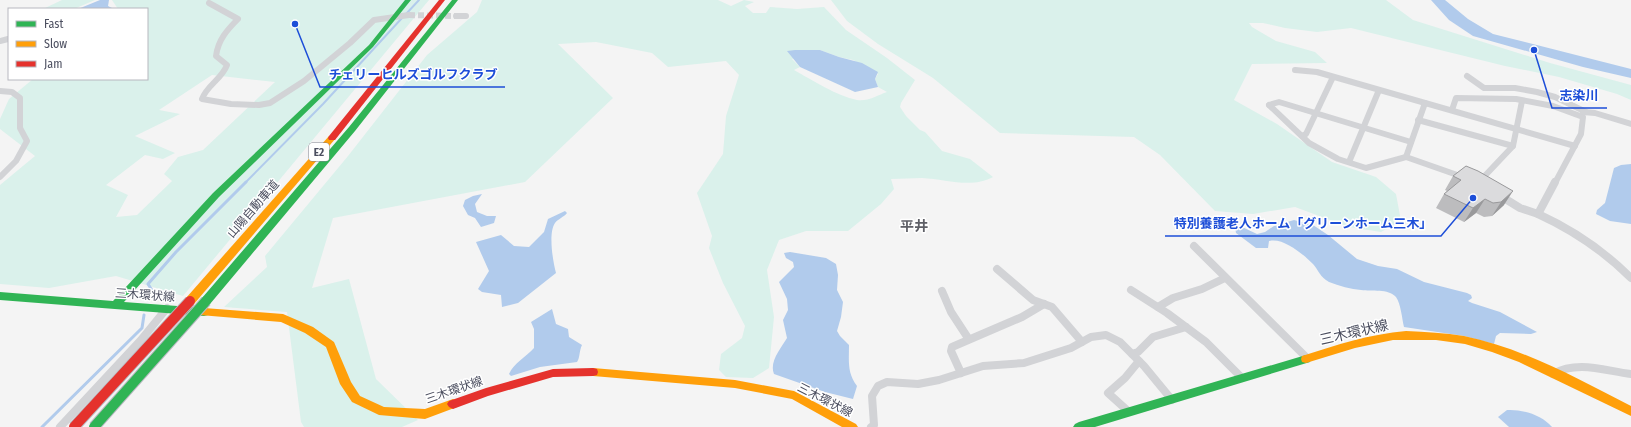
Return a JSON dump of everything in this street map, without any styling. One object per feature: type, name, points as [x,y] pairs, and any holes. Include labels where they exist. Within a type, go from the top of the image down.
[{"type":"main road","points":[[115,305],[216,195],[371,46],[408,0]]},
{"type":"main road","name":"山陽自動車道","points":[[74,427],[190,300],[341,127],[442,0]]},
{"type":"main road","name":"山陽自動車道","points":[[94,427],[206,301],[352,129],[455,0]]},
{"type":"main road","name":"三木環状線","points":[[0,296],[283,318],[309,330],[330,345],[346,384],[356,399],[383,412],[425,414],[486,392],[553,373],[603,372],[735,384],[794,395],[852,427]]},
{"type":"main road","name":"三木環状線","points":[[1079,427],[1172,400],[1241,377],[1387,336],[1416,335],[1451,339],[1482,346],[1552,374],[1631,411]]},
{"type":"street","points":[[210,3],[238,19],[229,28],[216,46],[216,56],[228,65],[226,71],[203,94],[202,99],[209,102],[259,105],[270,103],[304,81],[350,43],[370,22],[376,19],[410,15]]},
{"type":"street","points":[[456,16],[466,16]]},
{"type":"street","points":[[0,41],[8,39]]},
{"type":"street","points":[[1296,70],[1317,72],[1575,146]]},
{"type":"street","points":[[1467,76],[1484,88],[1515,88],[1537,92],[1555,97],[1586,112],[1631,124]]},
{"type":"street","points":[[1302,136],[1306,134],[1334,77]]},
{"type":"street","points":[[1349,162],[1379,90]]},
{"type":"street","points":[[0,91],[9,91],[20,98],[20,128],[27,141],[23,152],[13,166],[0,177]]},
{"type":"street","points":[[0,97],[9,91]]},
{"type":"street","points":[[1452,110],[1456,98],[1497,98],[1522,101],[1577,114],[1583,118],[1581,134],[1538,214]]},
{"type":"street","points":[[1484,186],[1513,146],[1522,101]]},
{"type":"street","points":[[1410,142],[1279,102],[1269,105],[1302,136],[1323,152],[1349,162],[1366,168],[1406,157],[1484,186],[1520,208],[1552,220],[1602,252],[1631,278]]},
{"type":"street","points":[[1406,157],[1410,142],[1425,103]]},
{"type":"street","points":[[1577,114],[1586,112]]},
{"type":"street","points":[[1418,120],[1513,146]]},
{"type":"street","points":[[1194,246],[1307,358]]},
{"type":"street","points":[[997,269],[1033,300],[1052,307],[1082,342]]},
{"type":"street","points":[[1158,307],[1165,301],[1203,289],[1225,278]]},
{"type":"street","points":[[942,290],[951,312],[968,338]]},
{"type":"street","points":[[1131,290],[1158,307],[1206,342],[1241,377]]},
{"type":"street","points":[[961,373],[951,351],[952,347],[968,338],[997,328],[1037,310],[1044,304]]},
{"type":"street","points":[[60,427],[141,340],[167,308]]},
{"type":"street","points":[[1129,412],[1108,393],[1125,378],[1138,352],[1153,337],[1186,327]]},
{"type":"street","points":[[871,427],[874,425],[872,396],[878,386],[887,382],[918,384],[939,380],[983,366],[1024,363],[1071,348],[1090,337],[1106,335],[1120,342],[1136,358],[1172,400]]},
{"type":"street","points":[[1552,374],[1574,366],[1631,374]]},
{"type":"green space","points":[[62,0],[95,0],[76,8],[45,8]]},
{"type":"green space","points":[[112,0],[429,0],[183,296],[116,276],[49,288],[0,284],[0,185],[35,156],[0,129],[0,119],[9,99],[32,80],[148,80],[148,8],[117,8]],"holes":[[[212,75],[275,82],[203,150],[178,157],[164,174],[172,181],[137,215],[116,217],[128,195],[106,185],[145,155],[163,159],[175,153],[135,136],[180,114],[159,110]]]},
{"type":"green space","points":[[482,0],[718,0],[731,6],[744,0],[754,2],[745,6],[753,13],[766,13],[770,7],[797,9],[824,7],[846,30],[887,58],[915,80],[900,107],[906,116],[920,130],[925,132],[942,151],[970,159],[993,177],[985,181],[967,183],[922,178],[891,179],[894,189],[881,204],[848,231],[806,231],[779,240],[767,270],[774,317],[769,368],[753,378],[726,377],[719,370],[721,354],[742,338],[745,326],[723,283],[709,248],[712,236],[697,193],[723,154],[726,116],[739,75],[726,61],[668,67],[652,53],[596,42],[558,44],[613,98],[525,182],[333,218],[312,288],[349,279],[376,379],[418,420],[402,427],[304,427],[301,422],[287,312],[224,307],[267,267],[265,256],[348,156],[427,55],[477,12]],"holes":[[[820,50],[853,60],[878,74],[875,79],[878,87],[887,92],[865,100],[849,98],[794,70],[800,67],[792,59]]]},
{"type":"green space","points":[[831,0],[1386,0],[1413,20],[1550,63],[1631,85],[1631,100],[1617,94],[1559,77],[1505,66],[1351,28],[1317,32],[1285,28],[1263,23],[1249,23],[1252,27],[1276,41],[1315,52],[1327,63],[1252,64],[1234,100],[1277,124],[1332,162],[1376,177],[1396,194],[1401,221],[1381,232],[1349,227],[1295,207],[1253,214],[1215,211],[1160,155],[1134,137],[1000,133],[933,78],[878,44],[847,21]]},
{"type":"water","points":[[100,0],[109,0],[108,6],[112,8],[80,8]]},
{"type":"water","points":[[1431,0],[1445,0],[1468,19],[1493,34],[1631,69],[1631,78],[1583,67],[1473,36],[1449,20]]},
{"type":"water","points":[[820,50],[862,63],[878,72],[875,79],[878,87],[855,92],[800,67],[787,51]]},
{"type":"water","points":[[1631,164],[1631,224],[1610,221],[1596,214],[1597,210],[1605,203],[1614,168],[1621,165]]},
{"type":"water","points":[[482,194],[475,204],[477,212],[487,216],[496,216],[494,223],[481,227],[475,218],[468,215],[463,206],[465,200]]},
{"type":"water","points":[[565,211],[567,213],[555,223],[552,233],[551,240],[556,273],[518,303],[502,307],[501,295],[482,292],[478,289],[489,271],[476,242],[501,235],[514,246],[529,247],[544,232],[548,219]]},
{"type":"water","points":[[1294,220],[1313,225],[1328,235],[1357,259],[1378,266],[1397,269],[1424,282],[1467,293],[1471,295],[1472,298],[1468,301],[1500,312],[1537,332],[1531,334],[1500,333],[1496,336],[1494,344],[1464,336],[1404,327],[1399,304],[1393,294],[1384,291],[1365,291],[1353,289],[1329,282],[1309,260],[1292,247],[1274,240],[1269,241],[1268,248],[1256,248],[1236,233],[1235,227],[1240,226],[1257,234],[1265,232],[1274,226]]},
{"type":"water","points":[[790,252],[826,258],[836,264],[838,275],[837,290],[843,302],[837,331],[849,345],[850,372],[857,386],[853,399],[825,392],[774,374],[774,360],[787,338],[783,320],[788,310],[787,299],[779,282],[794,267],[793,262],[786,258],[784,253]]},
{"type":"water","points":[[552,309],[556,324],[568,329],[569,337],[582,345],[577,362],[540,367],[511,376],[509,374],[511,370],[534,348],[534,329],[531,322]]},
{"type":"water","points":[[1507,410],[1525,412],[1537,416],[1552,427],[1509,427],[1498,417]]},
{"type":"building","points":[[1466,166],[1478,171],[1513,191],[1501,202],[1493,203],[1485,199],[1473,208],[1444,194],[1461,180],[1453,176]]},
{"type":"waterway","points":[[406,14],[419,0]]},
{"type":"waterway","points":[[245,183],[323,104],[402,18]]},
{"type":"waterway","points":[[155,295],[148,284],[176,252],[245,183]]},
{"type":"waterway","points":[[42,427],[142,328],[144,315]]},
{"type":"tunnel","points":[[409,15],[456,16]]},
{"type":"traffic: fast","points":[[115,305],[216,195],[371,46],[408,0]]},
{"type":"traffic: fast","points":[[206,301],[352,129],[455,0]]},
{"type":"traffic: fast","points":[[0,296],[204,312]]},
{"type":"traffic: fast","points":[[94,427],[206,301]]},
{"type":"traffic: fast","points":[[1079,427],[1306,359]]},
{"type":"traffic: slow","points":[[190,301],[332,138]]},
{"type":"traffic: slow","points":[[204,312],[283,318],[309,330],[330,345],[346,384],[356,399],[383,412],[425,414],[453,404]]},
{"type":"traffic: slow","points":[[1306,359],[1355,344],[1393,336],[1436,336],[1465,340],[1494,348],[1523,359],[1551,371],[1631,411]]},
{"type":"traffic: slow","points":[[593,372],[735,384],[794,395],[852,427]]},
{"type":"traffic: jam","points":[[332,138],[442,0]]},
{"type":"traffic: jam","points":[[74,427],[190,301]]},
{"type":"traffic: jam","points":[[453,404],[486,392],[553,373],[593,372]]},
{"type":"place","name":"チェリーヒルズゴルフクラブ","points":[[295,24]]},
{"type":"place","name":"志染川","points":[[1534,50]]},
{"type":"place","name":"特別養護老人ホーム「グリーンホーム三木」","points":[[1473,198]]},
{"type":"district","name":"平井","points":[[914,226]]}]
